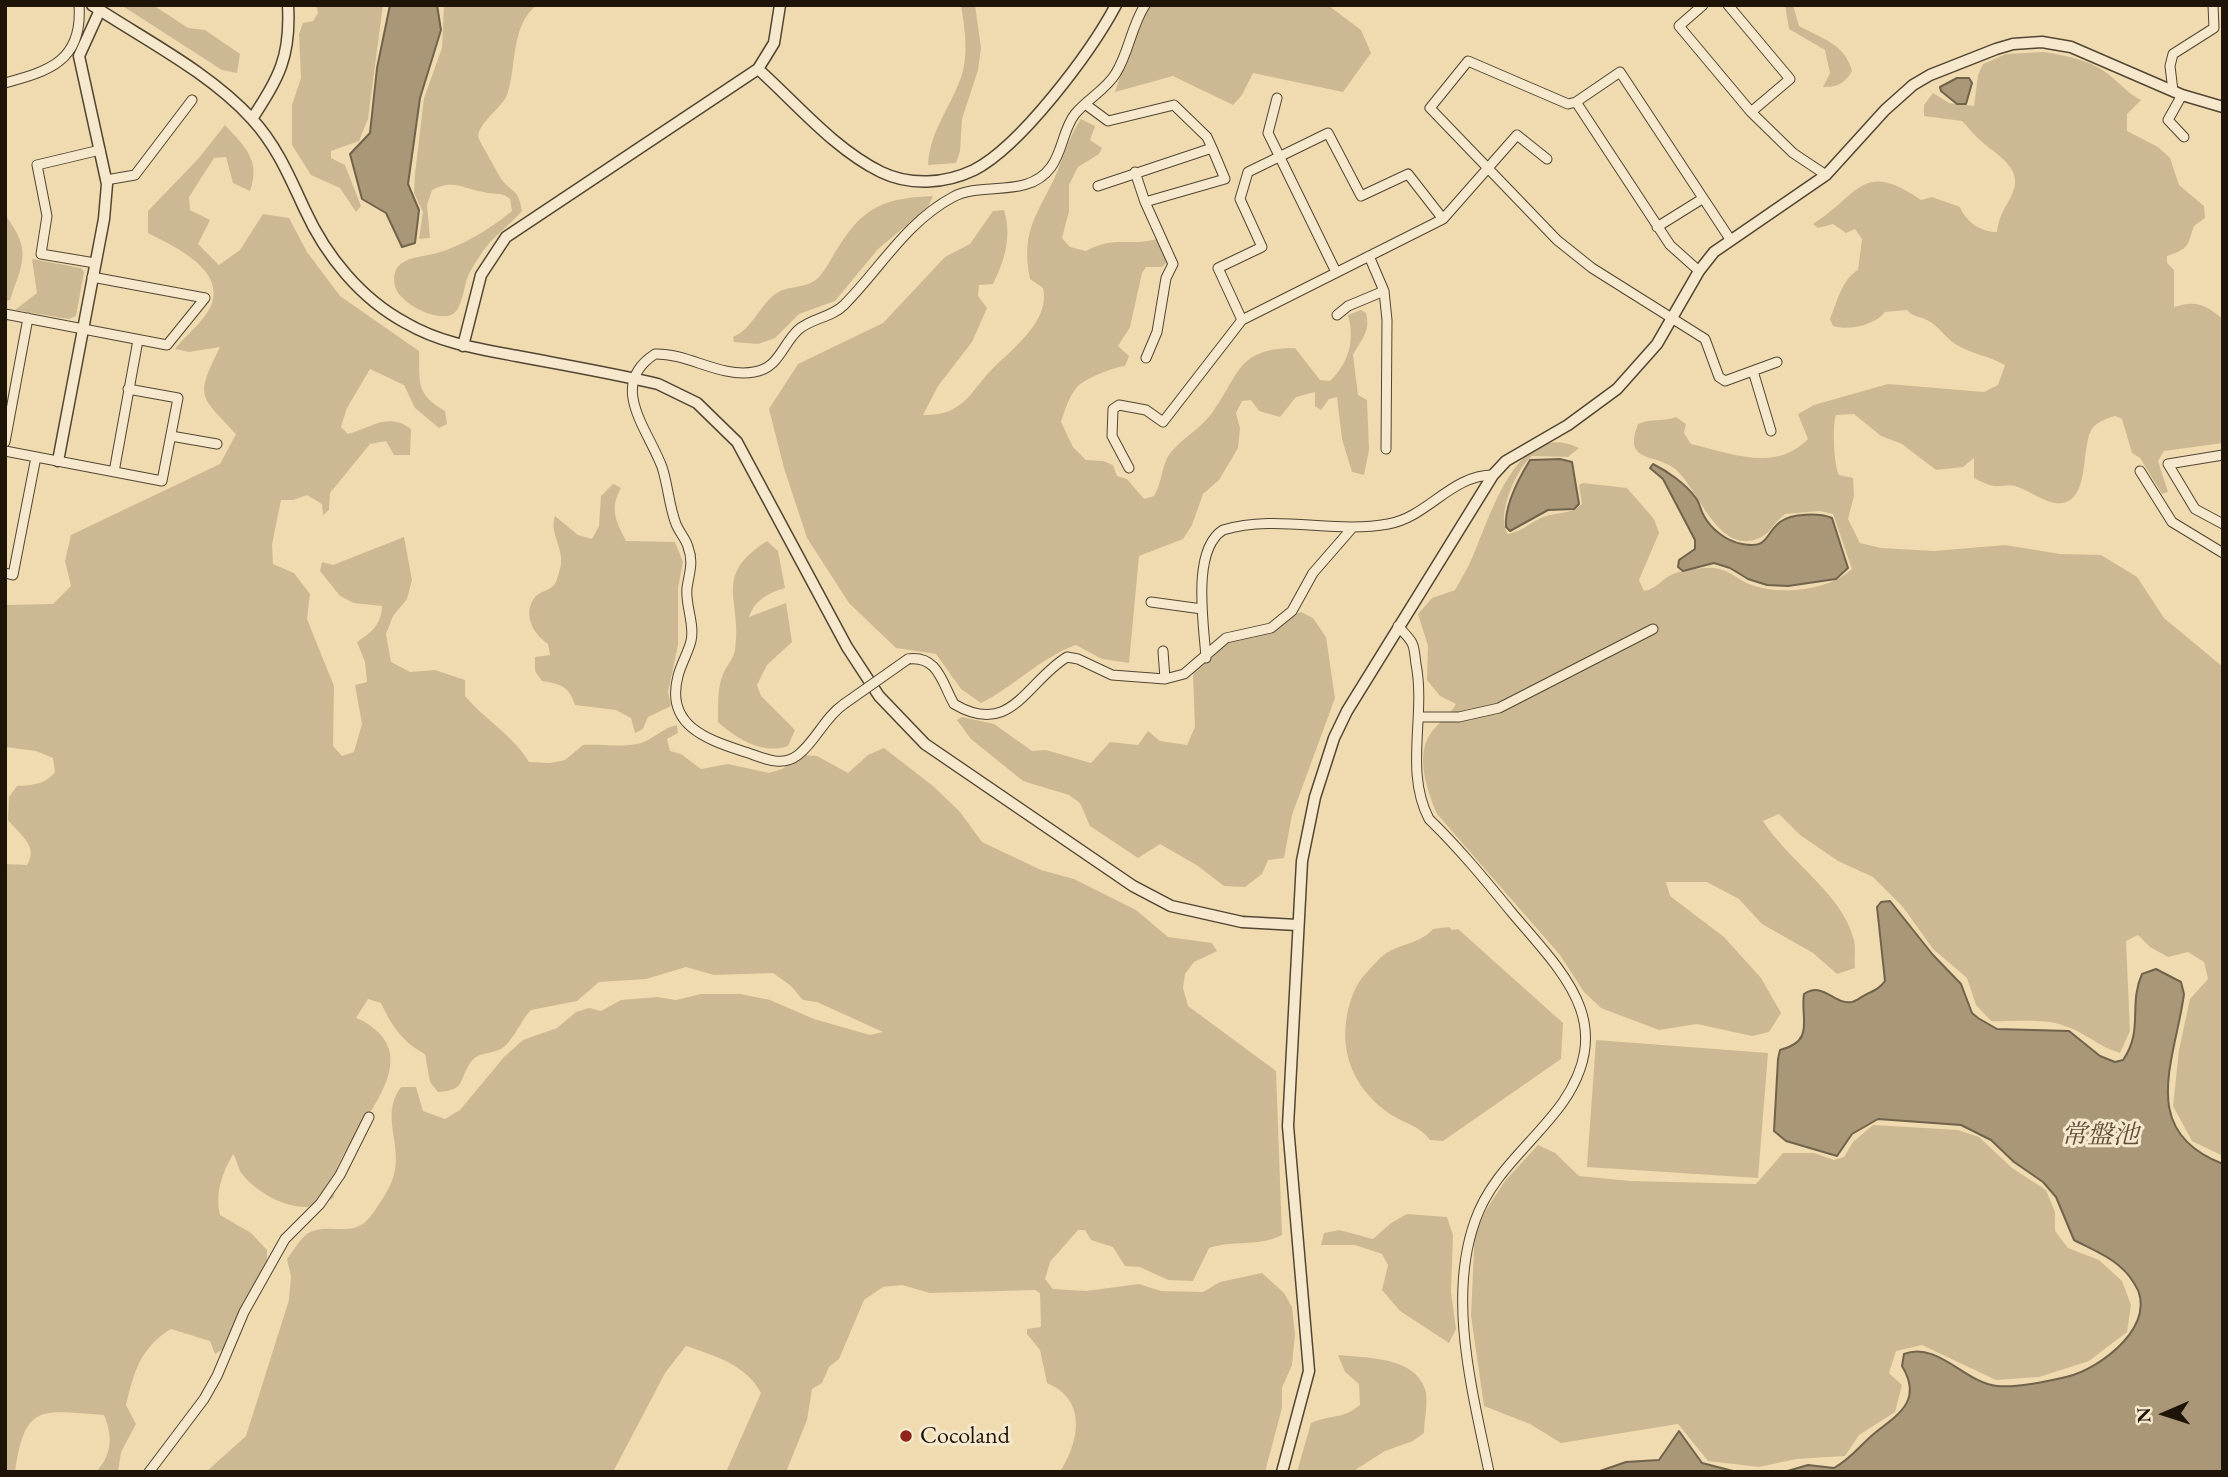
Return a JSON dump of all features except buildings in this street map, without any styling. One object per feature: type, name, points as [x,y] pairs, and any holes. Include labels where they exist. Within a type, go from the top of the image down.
[{"type":"street","points":[[5,83],[51,69],[76,36],[79,5]]},
{"type":"street","points":[[252,119],[286,59],[289,37],[288,5]]},
{"type":"street","points":[[463,346],[481,275],[495,249],[506,237],[758,69],[774,43],[780,5]]},
{"type":"street","points":[[758,69],[842,146],[867,164],[907,180],[944,180],[975,169],[999,152],[1060,86],[1116,5]]},
{"type":"street","points":[[1145,5],[1134,23],[1118,71],[1106,87],[1073,116],[1051,168],[1018,187],[969,191],[934,209],[886,255],[843,307],[797,331],[779,358],[767,368],[753,373],[737,372],[655,354],[642,365],[635,379],[632,404],[662,467],[675,522],[688,544],[692,569],[687,590],[692,639],[676,687],[684,719],[699,735],[713,742],[774,762],[785,761],[798,755],[830,714],[908,659],[928,661],[941,675],[954,704],[980,716],[1007,710],[1067,657],[1078,659],[1112,675],[1165,679],[1184,674],[1206,658],[1226,638],[1271,628],[1292,611],[1313,573],[1353,527]]},
{"type":"street","points":[[1703,5],[1679,26],[1751,112],[1793,153],[1826,175]]},
{"type":"street","points":[[1728,5],[1790,79],[1751,112]]},
{"type":"street","points":[[2184,137],[2168,120],[2178,93],[2170,66],[2173,54],[2214,28],[2213,5]]},
{"type":"street","points":[[58,461],[104,219],[106,180],[79,56],[96,8],[214,86],[252,119],[288,171],[316,233],[334,259],[380,305],[422,331],[463,346],[658,384],[697,403],[732,436],[748,460],[847,647],[879,696],[925,744],[1133,886],[1161,901],[1217,919],[1297,925]]},
{"type":"street","points":[[1282,1472],[1307,1389],[1309,1371],[1288,1126],[1297,925],[1307,828],[1331,747],[1347,711],[1493,475],[1506,461],[1568,425],[1617,389],[1646,360],[1673,320],[1699,271],[1730,239],[1826,175],[1885,110],[1913,85],[1959,62],[2013,44],[2042,42],[2071,47],[2178,93],[2223,107]]},
{"type":"street","points":[[1730,239],[1620,72],[1576,102],[1568,104],[1468,61],[1430,108],[1557,240],[1592,268],[1705,339],[1719,377],[1725,380],[1777,362]]},
{"type":"street","points":[[1277,98],[1268,133],[1336,272]]},
{"type":"street","points":[[106,180],[135,175],[192,100]]},
{"type":"street","points":[[1576,102],[1670,245],[1699,271]]},
{"type":"street","points":[[1085,104],[1108,121],[1174,105],[1207,137],[1225,179],[1144,202]]},
{"type":"street","points":[[1242,320],[1218,268],[1262,247],[1240,199],[1248,172],[1328,133],[1361,196],[1408,174],[1443,219]]},
{"type":"street","points":[[1129,468],[1112,436],[1113,409],[1119,405],[1146,410],[1163,422],[1242,320],[1443,219],[1517,135],[1547,159]]},
{"type":"street","points":[[1098,186],[1213,148]]},
{"type":"street","points":[[95,262],[41,254],[47,216],[37,165],[100,150]]},
{"type":"street","points":[[1135,172],[1144,202],[1173,264],[1166,278],[1157,332],[1146,358]]},
{"type":"street","points":[[1657,227],[1702,199]]},
{"type":"street","points":[[1369,256],[1384,291],[1386,449]]},
{"type":"street","points":[[5,314],[167,345],[205,298],[92,277]]},
{"type":"street","points":[[1337,314],[1384,291]]},
{"type":"street","points":[[5,442],[28,318]]},
{"type":"street","points":[[114,472],[138,340]]},
{"type":"street","points":[[1753,371],[1771,432]]},
{"type":"street","points":[[5,451],[162,481],[178,398],[128,389]]},
{"type":"street","points":[[171,436],[217,444]]},
{"type":"street","points":[[2223,455],[2168,464],[2195,509],[2223,524]]},
{"type":"street","points":[[5,573],[13,575],[36,457]]},
{"type":"street","points":[[2140,471],[2172,522],[2223,553]]},
{"type":"street","points":[[1206,658],[1201,592],[1210,546],[1215,535],[1223,530],[1304,523],[1353,527],[1389,524],[1410,517],[1462,482],[1493,475]]},
{"type":"street","points":[[1151,603],[1202,608]]},
{"type":"street","points":[[1398,626],[1412,643],[1418,674],[1420,717],[1416,785],[1429,818],[1558,965],[1577,996],[1586,1031],[1585,1058],[1575,1082],[1548,1121],[1512,1158],[1491,1189],[1475,1218],[1465,1256],[1464,1323],[1489,1472]]},
{"type":"street","points":[[1420,717],[1459,717],[1499,708],[1653,629]]},
{"type":"street","points":[[1163,651],[1165,679]]},
{"type":"street","points":[[149,1472],[204,1399],[217,1376],[244,1312],[285,1239],[320,1205],[340,1175],[369,1117]]},
{"type":"shaded area","points":[[121,5],[153,5],[188,28],[205,30],[240,54],[237,73],[222,70]]},
{"type":"shaded area","points":[[316,5],[383,5],[368,119],[359,141],[331,151],[331,158],[345,165],[361,206],[356,212],[340,188],[311,175],[292,145],[292,105],[301,78],[299,34],[303,23],[313,21],[318,13]]},
{"type":"shaded area","points":[[444,5],[537,5],[528,14],[518,35],[507,95],[484,123],[479,134],[480,142],[500,177],[516,193],[522,211],[481,254],[468,275],[457,310],[453,314],[440,316],[417,309],[402,298],[395,285],[394,274],[397,268],[410,259],[447,250],[467,241],[512,211],[510,199],[504,195],[445,185],[432,190],[427,205],[430,238],[419,239],[423,212],[414,193],[415,174],[424,98],[442,48]]},
{"type":"shaded area","points":[[961,5],[975,5],[981,48],[978,70],[962,119],[960,151],[956,163],[928,165],[935,133],[964,66],[966,45]]},
{"type":"shaded area","points":[[1149,5],[1328,5],[1361,30],[1371,53],[1343,92],[1253,73],[1242,95],[1233,105],[1173,76],[1115,92],[1136,28]]},
{"type":"shaded area","points":[[1785,5],[1793,5],[1799,26],[1831,43],[1844,54],[1852,71],[1844,81],[1823,87],[1830,73],[1825,50],[1789,29]]},
{"type":"shaded area","points":[[2044,52],[2091,64],[2141,100],[2127,114],[2127,131],[2158,147],[2170,158],[2179,185],[2204,206],[2205,218],[2194,226],[2184,248],[2167,256],[2167,263],[2174,270],[2174,307],[2200,305],[2223,319],[2223,443],[2164,451],[2158,461],[2168,492],[2162,494],[2140,458],[2132,453],[2122,419],[2115,416],[2108,418],[2092,429],[2088,437],[2083,474],[2075,496],[2067,502],[2055,503],[2015,486],[1991,485],[1974,478],[1974,458],[1963,467],[1936,470],[1902,444],[1881,436],[1854,414],[1836,415],[1836,463],[1839,475],[1853,478],[1854,496],[1848,519],[1860,543],[1881,548],[1934,551],[2005,545],[2060,554],[2101,555],[2137,577],[2164,618],[2223,667],[2223,1156],[2192,1141],[2173,1106],[2179,1050],[2190,999],[2208,979],[2204,962],[2188,952],[2168,957],[2150,947],[2138,935],[2126,941],[2130,1031],[2120,1053],[2077,1031],[2054,1023],[1991,1021],[1976,1005],[1967,978],[1933,949],[1903,907],[1873,877],[1838,861],[1800,835],[1779,814],[1763,821],[1839,907],[1854,940],[1855,968],[1837,974],[1813,953],[1762,924],[1739,899],[1707,882],[1666,882],[1670,896],[1724,937],[1761,978],[1781,1013],[1769,1032],[1752,1036],[1697,1024],[1659,1030],[1601,1008],[1584,992],[1560,955],[1437,814],[1424,771],[1424,749],[1428,738],[1456,704],[1440,696],[1427,680],[1428,646],[1418,614],[1432,598],[1455,590],[1510,476],[1523,458],[1539,446],[1558,442],[1579,448],[1568,457],[1532,456],[1526,462],[1514,482],[1506,505],[1504,516],[1508,534],[1544,517],[1577,508],[1582,504],[1579,485],[1583,483],[1627,488],[1654,519],[1659,533],[1639,580],[1644,591],[1675,573],[1699,568],[1719,569],[1749,584],[1774,590],[1817,587],[1852,569],[1833,514],[1820,511],[1785,514],[1765,535],[1757,539],[1743,541],[1731,537],[1719,528],[1674,468],[1637,451],[1634,436],[1638,424],[1676,417],[1686,424],[1684,433],[1691,444],[1752,458],[1767,458],[1795,449],[1808,439],[1798,414],[1814,405],[1888,384],[1984,392],[1998,385],[2005,365],[1957,345],[1931,322],[1907,310],[1885,312],[1881,317],[1861,326],[1833,326],[1830,319],[1841,292],[1848,279],[1858,270],[1862,239],[1855,229],[1846,233],[1833,224],[1818,228],[1813,224],[1863,185],[1874,182],[1901,188],[1921,200],[1932,197],[1960,207],[1975,225],[1997,232],[2015,183],[2011,169],[1962,121],[1924,116],[1924,105],[1933,93],[1949,103],[1974,106],[1978,75],[1983,64],[2006,54]]},
{"type":"shaded area","points":[[1081,119],[1095,126],[1090,140],[1102,148],[1099,154],[1078,167],[1069,185],[1069,211],[1062,238],[1070,247],[1086,251],[1113,242],[1157,239],[1167,262],[1162,267],[1146,267],[1142,273],[1130,327],[1118,346],[1129,356],[1125,366],[1087,380],[1075,389],[1070,398],[1061,422],[1073,447],[1086,460],[1103,461],[1113,465],[1117,476],[1127,479],[1144,499],[1154,496],[1168,456],[1208,418],[1242,366],[1262,353],[1295,348],[1320,380],[1330,381],[1342,367],[1349,351],[1351,333],[1348,315],[1361,310],[1366,313],[1367,325],[1353,355],[1358,395],[1367,400],[1369,450],[1364,475],[1352,472],[1342,439],[1337,397],[1329,399],[1321,410],[1315,406],[1315,392],[1296,397],[1280,417],[1259,411],[1251,400],[1242,401],[1236,413],[1240,428],[1238,448],[1219,480],[1203,494],[1192,525],[1183,539],[1139,556],[1129,663],[1102,659],[1076,645],[1051,657],[981,703],[961,689],[936,654],[896,648],[849,603],[807,538],[784,468],[769,409],[798,364],[883,323],[945,257],[970,244],[993,211],[1004,210],[1007,239],[1001,266],[993,284],[979,285],[978,296],[987,308],[972,342],[938,386],[923,415],[947,412],[964,401],[1025,337],[1040,314],[1044,301],[1043,288],[1030,279],[1027,247],[1029,234]]},
{"type":"shaded area","points":[[225,125],[249,155],[254,171],[253,180],[250,191],[233,183],[226,157],[214,158],[189,197],[190,210],[210,220],[198,244],[219,265],[240,250],[263,214],[289,218],[307,252],[340,296],[419,351],[420,379],[424,393],[445,411],[447,424],[439,428],[415,408],[404,385],[370,369],[347,408],[341,427],[348,434],[380,422],[403,424],[411,429],[410,455],[394,455],[386,441],[370,444],[330,493],[329,510],[323,515],[322,504],[307,495],[293,500],[281,500],[272,545],[273,564],[294,573],[310,594],[307,619],[334,686],[333,746],[342,756],[354,752],[362,724],[355,685],[367,682],[365,662],[357,642],[375,627],[382,606],[354,603],[340,596],[320,571],[322,562],[333,565],[404,537],[412,580],[407,599],[393,616],[386,634],[391,662],[410,672],[435,670],[465,680],[465,696],[514,743],[529,762],[550,763],[565,760],[583,745],[620,746],[641,743],[677,725],[678,733],[667,739],[670,751],[681,754],[701,769],[728,764],[769,773],[782,769],[803,755],[817,756],[848,773],[868,755],[884,748],[933,786],[960,812],[982,842],[1041,870],[1074,879],[1136,910],[1168,937],[1212,943],[1217,951],[1194,962],[1185,974],[1183,988],[1188,1006],[1276,1071],[1282,1235],[1264,1241],[1209,1248],[1193,1281],[1168,1280],[1140,1267],[1125,1266],[1113,1247],[1091,1240],[1085,1230],[1078,1230],[1050,1262],[1045,1279],[1053,1289],[1086,1291],[1139,1284],[1161,1291],[1203,1292],[1220,1282],[1262,1273],[1284,1293],[1292,1307],[1295,1334],[1292,1365],[1282,1388],[1282,1408],[1265,1472],[1060,1472],[1072,1447],[1076,1422],[1069,1400],[1060,1390],[1047,1383],[1040,1350],[1027,1334],[1027,1329],[1041,1327],[1040,1293],[1035,1290],[930,1293],[902,1285],[883,1287],[864,1300],[839,1359],[829,1367],[822,1383],[812,1389],[807,1420],[786,1472],[726,1472],[761,1393],[755,1383],[739,1368],[686,1346],[665,1373],[613,1472],[206,1472],[246,1436],[289,1300],[291,1276],[287,1259],[307,1234],[321,1229],[350,1229],[364,1223],[386,1193],[396,1164],[392,1112],[394,1100],[401,1087],[416,1087],[423,1111],[445,1119],[460,1110],[504,1057],[523,1040],[557,1028],[576,1012],[589,1008],[601,1011],[621,1000],[657,997],[676,1000],[701,994],[740,994],[770,1000],[814,1019],[870,1035],[883,1032],[817,1002],[803,1000],[791,986],[773,973],[714,975],[686,967],[646,979],[599,982],[577,1001],[531,1010],[505,1046],[477,1056],[458,1086],[438,1092],[430,1082],[425,1054],[398,1033],[381,1003],[368,999],[356,1018],[379,1033],[389,1049],[390,1066],[376,1103],[342,1158],[334,1177],[334,1197],[311,1207],[285,1204],[251,1183],[241,1172],[233,1154],[220,1183],[220,1215],[251,1233],[267,1250],[267,1262],[223,1349],[215,1354],[210,1341],[171,1329],[152,1344],[140,1362],[129,1393],[126,1405],[136,1424],[121,1452],[118,1472],[96,1472],[108,1452],[110,1438],[104,1415],[65,1412],[40,1416],[31,1422],[24,1433],[15,1472],[8,1472],[5,1467],[5,864],[27,865],[31,852],[27,841],[8,820],[9,797],[17,786],[43,782],[55,772],[53,758],[36,751],[5,747],[5,605],[53,604],[71,586],[65,561],[71,535],[220,464],[236,434],[214,411],[205,395],[207,376],[220,347],[189,352],[175,349],[201,321],[212,303],[214,290],[210,279],[193,259],[148,233],[148,211],[198,159]]},
{"type":"shaded area","points":[[933,196],[928,207],[878,249],[835,301],[799,314],[775,338],[758,344],[734,342],[733,337],[750,324],[774,295],[818,278],[849,232],[868,213],[889,202]]},
{"type":"shaded area","points":[[5,215],[19,238],[22,256],[10,300],[5,301]]},
{"type":"shaded area","points":[[32,259],[81,268],[84,272],[76,316],[69,319],[15,310],[37,293]]},
{"type":"shaded area","points":[[613,484],[621,488],[615,502],[615,515],[626,541],[675,542],[683,562],[678,588],[678,645],[668,692],[671,706],[648,717],[643,729],[635,733],[631,718],[616,710],[575,705],[563,687],[542,681],[535,671],[535,657],[550,655],[548,644],[538,635],[529,617],[531,603],[535,597],[554,585],[559,572],[561,558],[554,528],[555,516],[578,535],[592,539],[599,526],[601,496]]},
{"type":"shaded area","points":[[767,541],[778,551],[785,588],[763,598],[749,617],[786,603],[792,642],[767,665],[757,685],[761,696],[795,730],[788,746],[779,748],[751,744],[718,722],[721,680],[735,650],[734,578],[750,554]]},
{"type":"shaded area","points":[[1301,612],[1313,618],[1326,637],[1335,698],[1292,815],[1284,858],[1268,860],[1262,874],[1245,887],[1224,886],[1198,866],[1160,844],[1138,858],[1090,826],[1080,803],[1069,795],[1023,781],[971,739],[957,720],[962,717],[994,724],[1032,751],[1046,750],[1091,763],[1110,742],[1138,745],[1148,731],[1160,741],[1187,745],[1195,727],[1193,674],[1224,642],[1243,638]]},
{"type":"shaded area","points":[[1449,927],[1452,930],[1458,929],[1563,1023],[1561,1059],[1443,1141],[1430,1140],[1416,1128],[1390,1114],[1369,1096],[1354,1074],[1345,1036],[1348,1009],[1355,990],[1377,961],[1396,948],[1419,940],[1433,929]]},
{"type":"shaded area","points":[[1596,1040],[1768,1053],[1758,1178],[1587,1167]]},
{"type":"shaded area","points":[[1873,1125],[1958,1130],[1979,1137],[2012,1168],[2046,1190],[2055,1212],[2055,1231],[2068,1248],[2099,1260],[2122,1281],[2131,1305],[2127,1332],[2089,1361],[2039,1377],[1996,1380],[1922,1345],[1896,1351],[1889,1373],[1902,1385],[1895,1412],[1859,1435],[1845,1456],[1796,1459],[1759,1467],[1708,1461],[1678,1424],[1561,1443],[1530,1424],[1484,1406],[1471,1316],[1475,1227],[1505,1181],[1538,1145],[1555,1153],[1579,1176],[1630,1181],[1756,1184],[1783,1153],[1814,1153],[1834,1160],[1844,1157],[1853,1142]]},
{"type":"shaded area","points":[[1407,1214],[1447,1217],[1453,1235],[1451,1292],[1456,1329],[1449,1343],[1400,1311],[1382,1290],[1388,1265],[1382,1254],[1355,1245],[1321,1245],[1324,1233],[1339,1230],[1373,1239],[1391,1223]]},
{"type":"shaded area","points":[[1338,1355],[1374,1358],[1411,1370],[1425,1389],[1424,1433],[1413,1441],[1385,1451],[1352,1472],[1297,1472],[1311,1423],[1342,1415],[1360,1405],[1359,1384],[1345,1372]]},
{"type":"water","points":[[390,5],[437,5],[441,30],[420,98],[408,184],[419,210],[415,243],[402,247],[386,213],[362,199],[350,154],[370,133],[377,68]]},
{"type":"water","points":[[1957,78],[1969,78],[1972,83],[1966,104],[1957,104],[1941,91],[1940,87]]},
{"type":"water","points":[[1560,459],[1572,462],[1579,504],[1574,509],[1548,510],[1510,531],[1506,527],[1506,519],[1510,501],[1530,460]]},
{"type":"water","points":[[1653,464],[1687,487],[1711,525],[1720,534],[1736,542],[1751,545],[1762,543],[1780,522],[1798,515],[1832,518],[1848,568],[1836,579],[1788,586],[1767,585],[1714,563],[1683,571],[1678,567],[1679,560],[1695,549],[1695,540],[1663,479],[1650,468]]},
{"type":"water","name":"常盤池","points":[[1890,901],[1933,955],[1961,984],[1972,1013],[1978,1018],[1997,1029],[2069,1031],[2100,1056],[2115,1062],[2123,1060],[2133,1038],[2136,996],[2142,974],[2156,969],[2181,982],[2184,994],[2170,1069],[2170,1113],[2179,1133],[2196,1150],[2223,1164],[2223,1472],[1784,1472],[1808,1465],[1834,1468],[1893,1418],[1906,1404],[1909,1396],[1908,1378],[1902,1366],[1904,1354],[1928,1353],[1974,1378],[1997,1386],[2032,1384],[2066,1377],[2095,1365],[2123,1342],[2134,1328],[2140,1313],[2140,1298],[2134,1283],[2122,1268],[2107,1257],[2074,1240],[2056,1197],[2043,1182],[2014,1162],[1991,1140],[1961,1125],[1878,1119],[1852,1134],[1837,1156],[1786,1141],[1774,1131],[1778,1059],[1780,1050],[1791,1046],[1802,1035],[1804,994],[1817,990],[1839,1000],[1852,1002],[1875,990],[1885,981],[1877,907],[1881,902]]},
{"type":"water","points":[[1679,1431],[1702,1463],[1737,1472],[1597,1472],[1626,1462],[1659,1460]]},
{"type":"place","name":"Cocoland","points":[[906,1436]]}]
